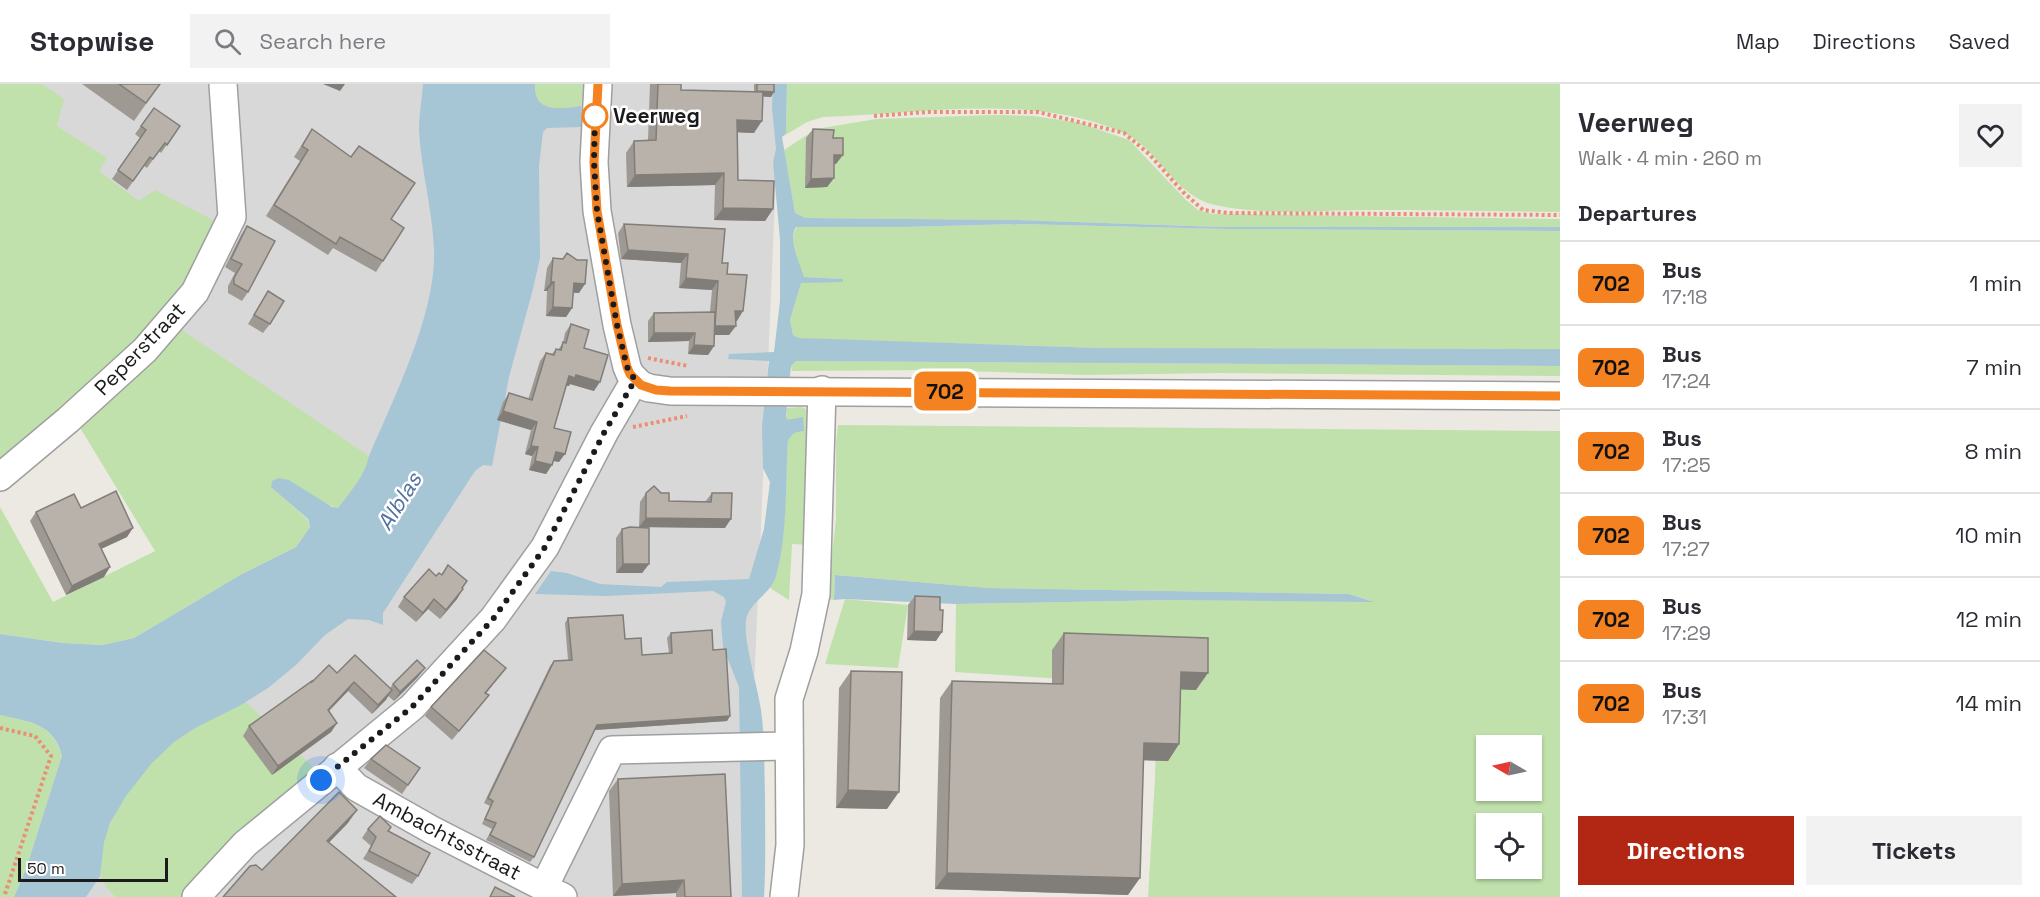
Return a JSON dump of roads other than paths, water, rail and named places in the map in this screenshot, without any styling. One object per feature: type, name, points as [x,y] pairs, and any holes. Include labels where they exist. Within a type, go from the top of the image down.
[{"type":"street","name":"Peperstraat","points":[[1,477],[145,350],[195,292],[232,217],[223,84]]},
{"type":"street","points":[[598,84],[594,162],[597,211],[627,367],[641,385],[656,390],[1560,396]]},
{"type":"street","points":[[196,897],[244,844],[412,707],[493,619],[545,547],[604,433],[635,380]]},
{"type":"street","points":[[784,897],[790,845],[781,746],[789,699],[804,651],[816,594],[810,390]]},
{"type":"street","points":[[553,892],[612,750],[781,746]]},
{"type":"street","name":"Ambachtsstraat","points":[[337,767],[356,787],[432,830],[553,892]]},
{"type":"water","name":"Alblas","points":[[423,84],[535,84],[538,100],[549,107],[581,106],[581,127],[547,128],[543,132],[539,166],[540,258],[509,377],[492,466],[483,465],[475,471],[383,613],[383,625],[369,620],[348,619],[325,635],[296,665],[268,688],[241,705],[195,728],[174,742],[151,764],[126,796],[110,823],[104,842],[100,876],[86,897],[14,897],[26,869],[62,756],[58,745],[47,730],[30,722],[0,715],[0,634],[63,643],[102,645],[134,638],[242,574],[296,547],[310,527],[308,519],[271,487],[272,481],[279,478],[289,480],[332,507],[338,508],[364,470],[412,354],[429,300],[434,248],[419,130]]},
{"type":"water","points":[[773,84],[787,84],[786,133],[782,137],[795,213],[806,218],[1017,220],[1219,227],[1560,227],[1560,231],[1228,229],[1018,224],[796,227],[794,245],[804,277],[843,279],[843,282],[801,283],[790,320],[793,335],[799,338],[1102,348],[1560,349],[1560,366],[796,361],[791,366],[786,414],[787,420],[803,417],[804,431],[794,433],[788,440],[783,542],[780,559],[770,588],[751,608],[746,620],[747,640],[763,732],[765,860],[764,897],[742,897],[739,687],[723,647],[721,621],[726,602],[724,597],[713,591],[606,596],[535,594],[551,571],[567,573],[600,584],[661,587],[667,582],[749,579],[764,529],[770,482],[763,468],[762,426],[769,361],[728,359],[729,354],[774,352],[780,301],[780,240],[773,162],[776,149],[772,108]]},
{"type":"water","points":[[835,575],[988,588],[1349,594],[1374,602],[1171,600],[956,604],[834,600]]},
{"type":"place","name":"Veerweg","points":[[595,116]]}]
